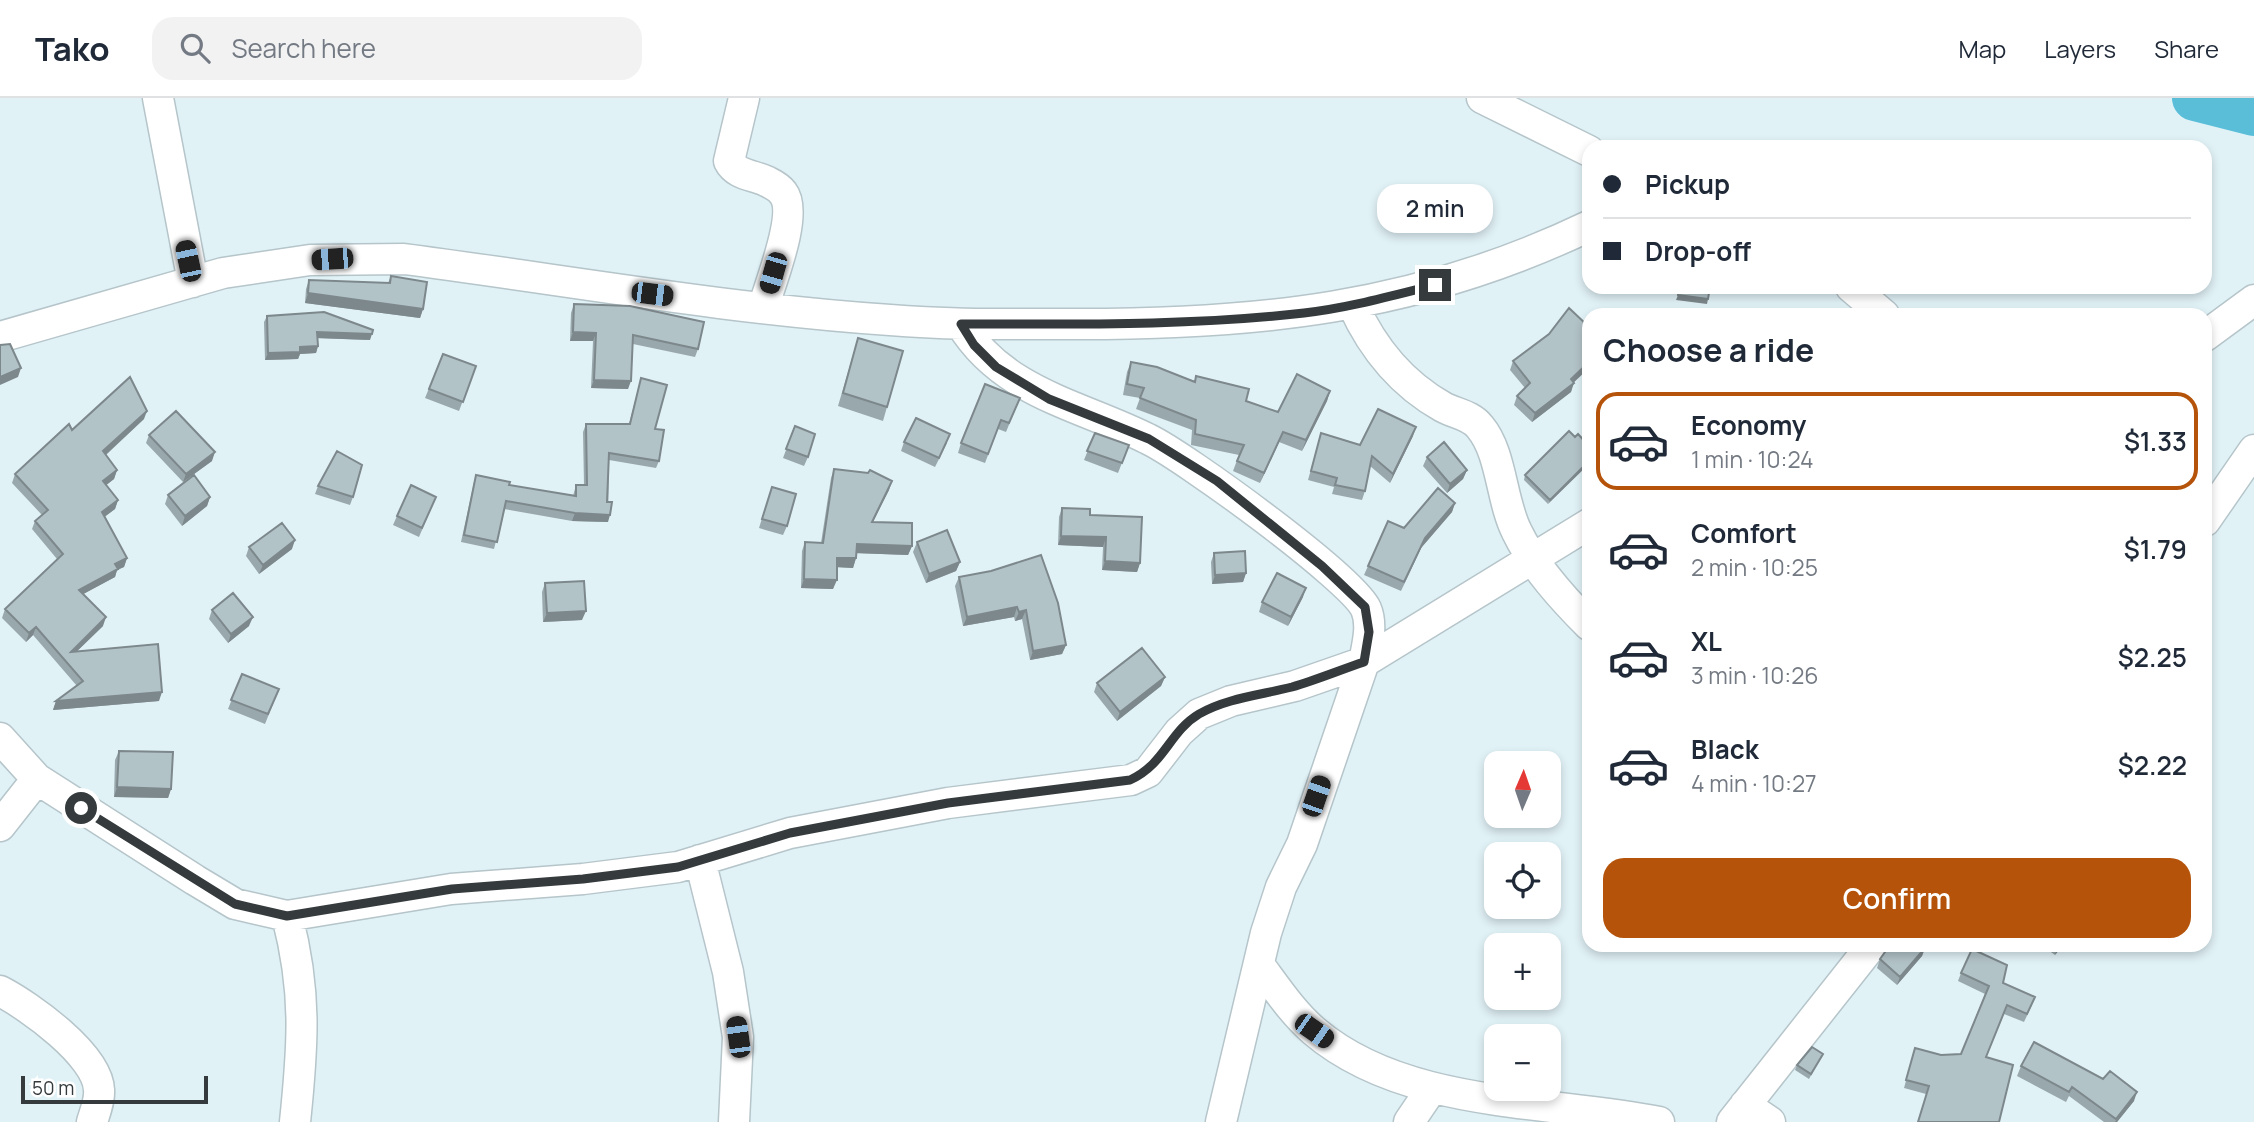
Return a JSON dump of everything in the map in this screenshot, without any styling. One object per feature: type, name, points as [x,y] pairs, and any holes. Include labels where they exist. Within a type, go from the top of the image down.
[{"type":"street","points":[[158,98],[193,282]]},
{"type":"street","points":[[744,98],[729,161],[739,172],[775,185],[785,194],[788,204],[785,234],[763,308]]},
{"type":"street","points":[[1482,98],[1582,148]]},
{"type":"street","points":[[0,337],[237,271],[310,260],[404,259],[763,308],[961,324],[1144,325],[1304,313],[1353,305],[1435,285],[1526,256],[1582,229]]},
{"type":"street","points":[[1860,294],[1876,308]]},
{"type":"street","points":[[2212,331],[2254,300]]},
{"type":"street","points":[[1353,305],[1365,332],[1392,367],[1419,391],[1445,408],[1471,418],[1485,433],[1516,532],[1563,599],[1582,618]]},
{"type":"street","points":[[961,324],[974,345],[996,367],[1049,399],[1149,439],[1217,481],[1322,566],[1365,607],[1369,632],[1364,662],[1302,844],[1274,910],[1234,1059],[1221,1122]]},
{"type":"street","points":[[2212,511],[2254,450]]},
{"type":"street","points":[[0,738],[37,779],[235,904],[287,916],[452,889],[583,879],[678,867],[790,833],[948,803],[1130,780],[1149,772],[1178,732],[1199,715],[1231,701],[1295,686],[1364,662],[1582,528]]},
{"type":"street","points":[[0,826],[37,779]]},
{"type":"street","points":[[700,860],[728,972],[738,1037],[734,1122]]},
{"type":"street","points":[[287,916],[296,948],[304,1013],[295,1122]]},
{"type":"street","points":[[1770,1122],[1738,1114],[1866,952]]},
{"type":"street","points":[[1260,966],[1288,1003],[1314,1031],[1354,1059],[1432,1088],[1659,1122]]},
{"type":"street","points":[[0,992],[59,1033],[95,1073],[99,1090],[92,1122]]},
{"type":"street","points":[[1409,1122],[1432,1088]]},
{"type":"building","points":[[391,276],[427,282],[423,309],[308,293],[309,280],[390,283]]},
{"type":"building","points":[[1678,294],[1709,294],[1708,299]]},
{"type":"building","points":[[574,304],[630,306],[704,322],[698,349],[633,335],[631,381],[594,380],[596,333],[573,332]]},
{"type":"building","points":[[1569,308],[1582,320],[1582,369],[1571,379],[1574,383],[1535,413],[1517,396],[1530,383],[1513,361],[1549,334]]},
{"type":"building","points":[[324,312],[373,330],[372,334],[317,332],[318,346],[300,347],[300,352],[268,353],[267,316]]},
{"type":"building","points":[[858,338],[903,351],[887,407],[843,393]]},
{"type":"building","points":[[10,344],[21,368],[0,377],[0,345]]},
{"type":"building","points":[[443,354],[476,366],[463,402],[429,389]]},
{"type":"building","points":[[1131,362],[1157,367],[1195,382],[1196,376],[1249,389],[1246,401],[1278,412],[1297,374],[1330,391],[1306,440],[1283,432],[1264,473],[1237,461],[1244,445],[1195,434],[1196,420],[1140,398],[1144,388],[1127,384]]},
{"type":"building","points":[[130,377],[147,411],[103,451],[117,470],[103,481],[118,500],[102,512],[127,558],[115,564],[118,569],[79,590],[106,617],[71,652],[158,644],[162,692],[56,701],[83,681],[36,627],[29,633],[5,609],[63,554],[35,521],[48,510],[15,474],[69,424],[72,430]]},
{"type":"building","points":[[641,378],[667,385],[655,429],[664,430],[659,461],[609,453],[607,502],[612,502],[610,515],[575,513],[506,501],[497,542],[464,535],[476,475],[510,482],[509,485],[576,496],[576,485],[587,485],[586,424],[630,424]]},
{"type":"building","points":[[985,384],[1020,398],[1009,423],[1001,420],[988,454],[961,443]]},
{"type":"building","points":[[1378,409],[1416,427],[1393,474],[1372,456],[1365,491],[1335,485],[1337,478],[1311,471],[1321,433],[1360,445]]},
{"type":"building","points":[[176,411],[215,452],[186,474],[149,435]]},
{"type":"building","points":[[916,418],[950,434],[939,458],[904,442]]},
{"type":"building","points":[[795,426],[815,434],[808,457],[786,449]]},
{"type":"building","points":[[1569,431],[1575,437],[1578,434],[1582,438],[1582,468],[1550,500],[1525,475]]},
{"type":"building","points":[[1095,433],[1129,445],[1122,463],[1087,451]]},
{"type":"building","points":[[1444,442],[1467,470],[1450,484],[1427,457]]},
{"type":"building","points":[[337,451],[362,465],[353,497],[318,486]]},
{"type":"building","points":[[834,469],[868,473],[870,470],[892,481],[872,522],[912,523],[912,546],[857,544],[856,558],[837,558],[837,580],[804,579],[805,542],[823,543]]},
{"type":"building","points":[[194,475],[210,497],[185,516],[168,495]]},
{"type":"building","points":[[411,485],[436,497],[422,528],[397,516]]},
{"type":"building","points":[[772,487],[796,494],[787,526],[762,519]]},
{"type":"building","points":[[1438,488],[1455,503],[1425,538],[1404,582],[1368,566],[1388,521],[1404,528]]},
{"type":"building","points":[[1062,508],[1090,509],[1090,515],[1142,517],[1140,563],[1105,561],[1106,537],[1061,536]]},
{"type":"building","points":[[282,523],[295,540],[263,565],[249,547]]},
{"type":"building","points":[[947,530],[960,562],[929,574],[917,542]]},
{"type":"building","points":[[1245,551],[1246,573],[1215,575],[1214,553]]},
{"type":"building","points":[[1041,555],[1058,603],[1066,645],[1033,651],[1026,610],[1019,612],[1017,607],[967,617],[959,577],[991,571]]},
{"type":"building","points":[[1277,573],[1306,588],[1291,617],[1262,602]]},
{"type":"building","points":[[584,581],[586,611],[547,613],[545,583]]},
{"type":"building","points":[[233,593],[253,617],[231,634],[212,610]]},
{"type":"building","points":[[1142,648],[1165,677],[1120,712],[1097,683]]},
{"type":"building","points":[[242,674],[279,689],[268,714],[231,700]]},
{"type":"building","points":[[119,751],[173,752],[171,789],[117,787]]},
{"type":"building","points":[[1885,952],[1922,952],[1900,977],[1880,959]]},
{"type":"building","points":[[1971,952],[1979,952],[2007,965],[2003,983],[2035,997],[2027,1014],[2007,1005],[1986,1057],[2013,1065],[1999,1122],[1918,1122],[1929,1086],[1906,1080],[1915,1048],[1941,1055],[1961,1054],[1989,986],[1961,973]]},
{"type":"building","points":[[2034,1042],[2103,1079],[2110,1071],[2137,1092],[2116,1119],[2072,1087],[2069,1092],[2021,1066]]},
{"type":"building","points":[[1812,1047],[1823,1054],[1811,1074],[1797,1065]]},
{"type":"waterway","points":[[2195,98],[2254,113]]},
{"type":"route","points":[[81,808],[235,904],[287,916],[452,889],[583,879],[678,867],[790,833],[886,817],[948,803],[1130,780],[1149,772],[1178,732],[1199,715],[1231,701],[1295,686],[1364,662],[1369,617],[1357,598],[1322,566],[1217,481],[1149,439],[1049,399],[996,367],[974,345],[961,324],[1144,325],[1304,313],[1366,303],[1435,285]]}]
